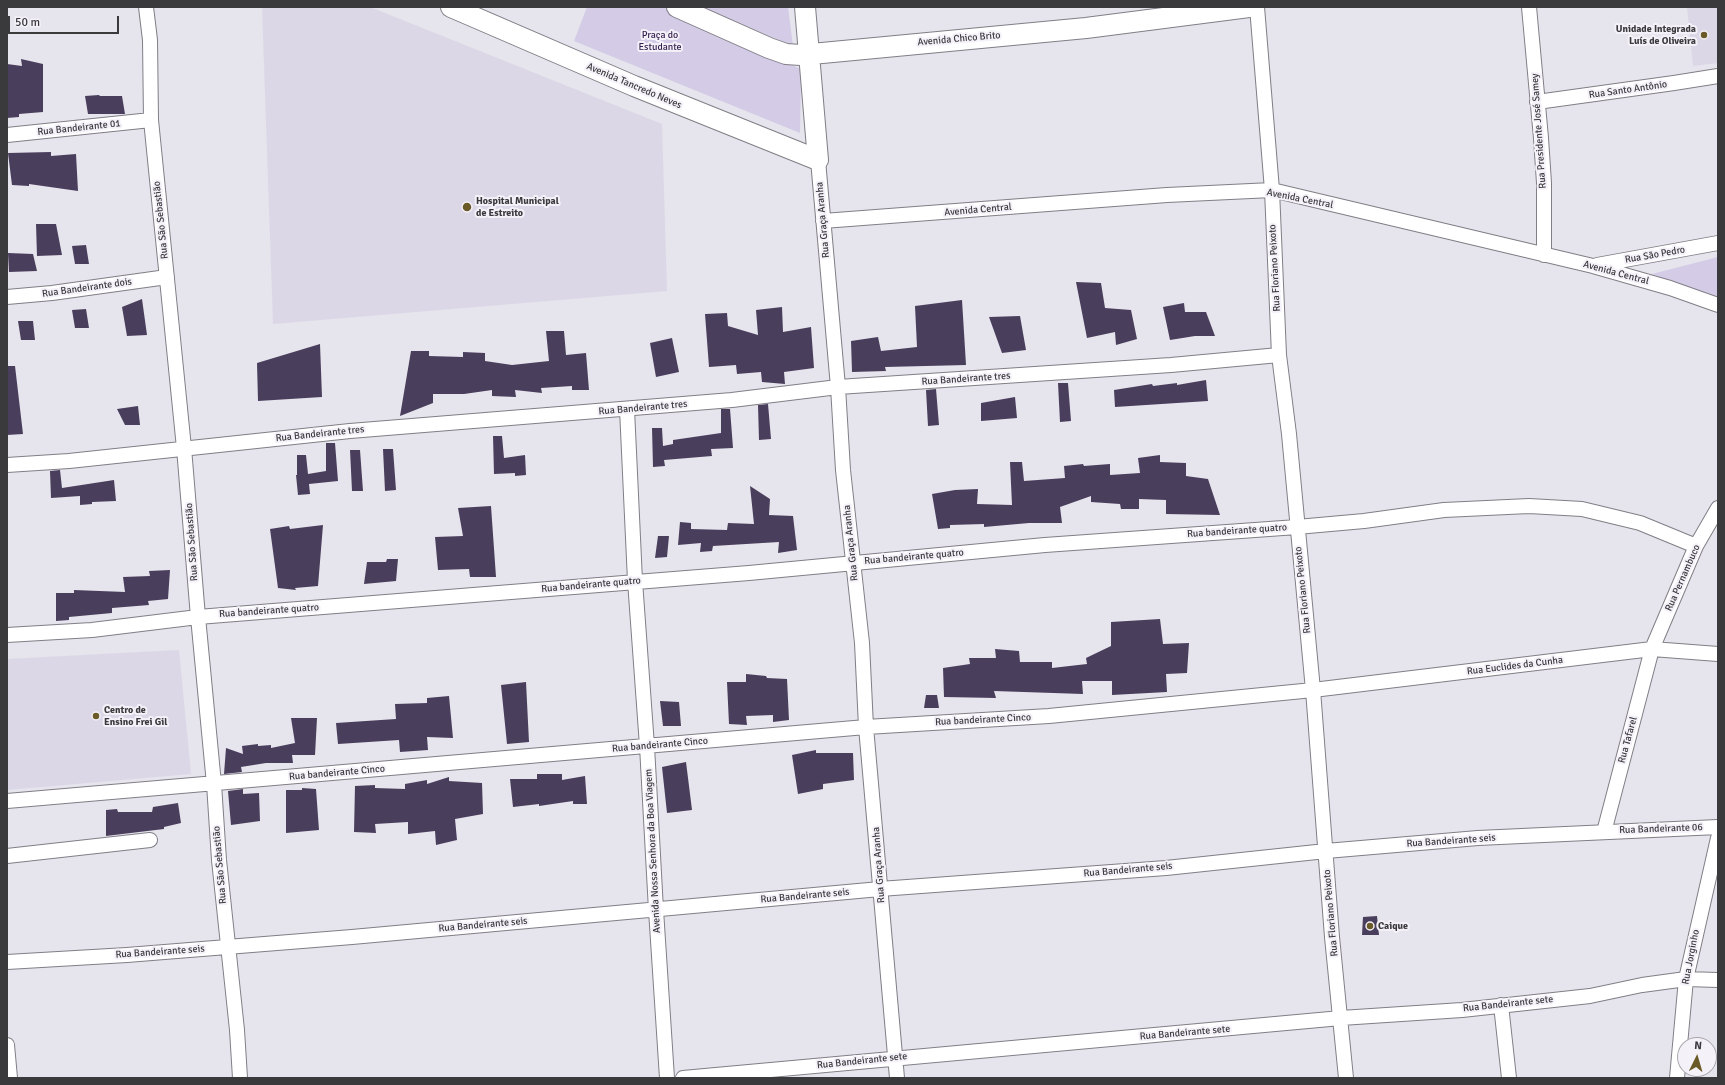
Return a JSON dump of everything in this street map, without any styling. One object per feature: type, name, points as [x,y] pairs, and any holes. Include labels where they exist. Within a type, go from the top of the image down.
[{"type":"main road","name":"Avenida Tancredo Neves","points":[[452,7],[634,86],[818,160]]},
{"type":"main road","name":"Avenida Chico Brito","points":[[677,7],[768,48],[786,54],[1086,28],[1249,7]]},
{"type":"main road","name":"Rua Graça Aranha","points":[[805,7],[818,160]]},
{"type":"street","name":"Rua São Sebastião","points":[[146,7],[150,40],[151,120],[184,448],[227,947],[237,1030],[240,1078]]},
{"type":"street","name":"Rua Floriano Peixoto","points":[[1257,7],[1272,190],[1279,355],[1289,434],[1313,690],[1332,937],[1346,1078]]},
{"type":"street","name":"Rua Presidente José Samey","points":[[1529,7],[1544,183],[1544,255]]},
{"type":"street","name":"Rua Santo Antônio","points":[[1537,102],[1718,76]]},
{"type":"street","name":"Rua Bandeirante 01","points":[[7,136],[151,120]]},
{"type":"street","name":"Rua Graça Aranha","points":[[818,160],[838,387],[843,470],[862,642],[866,727],[897,1078]]},
{"type":"street","name":"Avenida Central","points":[[823,221],[1166,195],[1272,190],[1593,266],[1670,288],[1718,305]]},
{"type":"street","name":"Rua São Pedro","points":[[1593,266],[1718,243]]},
{"type":"street","name":"Rua Bandeirante dois","points":[[7,297],[52,293],[167,276]]},
{"type":"street","name":"Rua Bandeirante tres","points":[[7,465],[69,461],[358,430],[732,400],[838,387],[1171,365],[1279,355]]},
{"type":"street","name":"Avenida Nossa Senhora da Boa Viagem","points":[[627,409],[635,581],[647,746],[667,1078]]},
{"type":"street","name":"Rua bandeirante quatro","points":[[7,635],[92,630],[198,617],[749,573],[852,562],[1045,545],[1297,527],[1364,521],[1444,510],[1529,506],[1582,508],[1640,523],[1696,546]]},
{"type":"street","name":"Rua Pernambuco","points":[[1652,649],[1696,546],[1718,508]]},
{"type":"street","name":"Rua Euclides da Cunha","points":[[1313,690],[1652,649],[1718,654]]},
{"type":"street","name":"Rua Tafarel","points":[[1604,832],[1652,649]]},
{"type":"street","name":"Rua bandeirante Cinco","points":[[7,801],[866,727],[1049,716],[1313,690]]},
{"type":"street","name":"Rua Bandeirante 06","points":[[1604,832],[1718,827]]},
{"type":"street","name":"Rua Bandeirante seis","points":[[7,962],[227,947],[880,889],[1166,868],[1326,851],[1478,838],[1604,832]]},
{"type":"street","name":"Rua Jorginho","points":[[1677,1078],[1686,979],[1718,838]]},
{"type":"street","points":[[7,856],[150,840]]},
{"type":"street","name":"Rua Bandeirante sete","points":[[683,1078],[1341,1018],[1462,1010],[1590,996],[1686,979],[1718,980]]},
{"type":"street","points":[[1501,1005],[1509,1078]]},
{"type":"street","points":[[7,1045],[10,1078]]},
{"type":"shaded area","name":"Hospital Municipal de Estreito","points":[[262,7],[370,7],[662,124],[667,291],[273,324]]},
{"type":"shaded area","name":"Unidade Integrada Luís de Oliveira","points":[[1687,7],[1718,7],[1718,63],[1693,66]]},
{"type":"shaded area","name":"Centro de Ensino Frei Gil","points":[[179,650],[191,774],[7,790],[7,659]]},
{"type":"green space","name":"Praça do Estudante","points":[[587,7],[665,7],[801,69],[800,133],[574,41]]},
{"type":"green space","points":[[701,7],[788,7],[793,46]]},
{"type":"green space","points":[[1718,257],[1718,299],[1652,274]]},
{"type":"building","points":[[21,59],[43,64],[43,112],[19,114],[19,117],[7,118],[7,64],[22,66]]},
{"type":"building","points":[[85,96],[122,96],[125,114],[88,114]]},
{"type":"building","points":[[51,152],[51,156],[76,154],[78,191],[29,184],[29,186],[12,185],[8,153]]},
{"type":"building","points":[[36,224],[56,224],[62,255],[37,256]]},
{"type":"building","points":[[86,245],[89,264],[75,264],[72,246]]},
{"type":"building","points":[[8,253],[33,254],[37,271],[9,272]]},
{"type":"building","points":[[1076,282],[1101,283],[1105,308],[1131,310],[1137,339],[1116,345],[1115,332],[1087,338]]},
{"type":"building","points":[[142,299],[147,335],[127,336],[122,307]]},
{"type":"building","points":[[962,300],[966,365],[885,367],[886,371],[852,372],[851,341],[878,337],[881,351],[917,347],[915,306]]},
{"type":"building","points":[[1184,303],[1185,312],[1206,312],[1215,336],[1195,336],[1170,340],[1163,307]]},
{"type":"building","points":[[782,307],[783,332],[811,327],[814,368],[784,372],[785,384],[762,382],[761,372],[737,374],[736,365],[709,367],[705,314],[727,313],[728,326],[758,335],[756,310]]},
{"type":"building","points":[[86,309],[89,328],[75,328],[72,310]]},
{"type":"building","points":[[1020,316],[1026,350],[1002,353],[989,317]]},
{"type":"building","points":[[18,321],[33,321],[35,340],[21,340]]},
{"type":"building","points":[[546,331],[564,331],[566,355],[586,353],[589,390],[572,390],[572,386],[541,388],[542,393],[515,390],[516,397],[492,396],[492,390],[464,394],[433,394],[433,403],[400,416],[411,351],[429,351],[429,356],[463,357],[463,352],[485,353],[485,361],[512,365],[549,361]]},
{"type":"building","points":[[672,338],[679,372],[656,377],[650,343]]},
{"type":"building","points":[[320,344],[322,397],[258,401],[257,363]]},
{"type":"building","points":[[7,366],[15,366],[23,434],[7,435]]},
{"type":"building","points":[[1206,380],[1208,401],[1115,407],[1114,390],[1152,384],[1153,386],[1177,383],[1177,385]]},
{"type":"building","points":[[1058,383],[1068,383],[1071,421],[1060,422]]},
{"type":"building","points":[[936,389],[939,425],[928,426],[926,390]]},
{"type":"building","points":[[1015,397],[1017,418],[981,421],[981,403]]},
{"type":"building","points":[[768,404],[771,439],[759,440],[758,405]]},
{"type":"building","points":[[138,406],[140,425],[125,425],[117,409]]},
{"type":"building","points":[[721,409],[730,409],[733,448],[711,449],[712,456],[664,460],[665,466],[653,467],[652,428],[662,428],[663,446],[673,444],[673,440],[721,433]]},
{"type":"building","points":[[493,436],[502,436],[504,458],[525,455],[526,475],[515,476],[515,473],[494,474]]},
{"type":"building","points":[[326,443],[335,443],[338,481],[309,484],[310,494],[298,495],[296,475],[297,455],[306,455],[308,474],[326,471]]},
{"type":"building","points":[[383,449],[393,449],[396,490],[385,491]]},
{"type":"building","points":[[350,450],[360,450],[363,491],[352,491]]},
{"type":"building","points":[[1160,455],[1160,462],[1186,463],[1186,476],[1208,479],[1220,515],[1166,514],[1166,500],[1139,499],[1139,509],[1121,509],[1120,504],[1091,502],[1091,496],[1060,507],[1062,523],[1029,523],[984,527],[984,524],[950,525],[950,528],[938,529],[932,494],[955,490],[978,489],[977,504],[1012,505],[1010,462],[1022,462],[1024,481],[1065,478],[1064,466],[1083,464],[1084,466],[1110,464],[1110,475],[1140,473],[1138,458]]},
{"type":"building","points":[[60,470],[62,488],[114,480],[116,501],[92,502],[92,504],[80,505],[80,496],[51,498],[50,471]]},
{"type":"building","points":[[750,486],[770,499],[769,515],[793,516],[797,550],[778,553],[779,542],[713,546],[712,551],[700,552],[701,543],[678,545],[680,522],[691,523],[691,529],[727,530],[728,523],[754,524]]},
{"type":"building","points":[[491,506],[496,577],[470,577],[469,569],[438,570],[435,537],[463,536],[458,508]]},
{"type":"building","points":[[323,525],[318,586],[295,588],[296,590],[278,588],[270,529],[289,526],[290,529]]},
{"type":"building","points":[[658,536],[669,536],[667,557],[655,558]]},
{"type":"building","points":[[387,559],[398,559],[396,581],[364,584],[367,562],[386,562]]},
{"type":"building","points":[[170,570],[168,599],[148,601],[149,605],[112,608],[112,613],[69,617],[69,620],[56,621],[56,593],[74,593],[74,590],[125,592],[123,577],[150,576],[149,571]]},
{"type":"building","points":[[1160,619],[1163,644],[1189,643],[1187,673],[1166,674],[1167,692],[1112,695],[1112,681],[1082,681],[1083,694],[994,691],[996,698],[944,697],[943,668],[970,664],[969,658],[996,658],[995,649],[1019,651],[1020,662],[1052,662],[1052,668],[1087,664],[1086,658],[1111,646],[1111,622]]},
{"type":"building","points":[[746,674],[766,676],[767,678],[787,679],[789,720],[773,722],[773,715],[746,716],[747,725],[729,724],[727,682],[746,682]]},
{"type":"building","points":[[526,682],[529,742],[507,744],[501,685]]},
{"type":"building","points":[[926,695],[937,695],[939,708],[924,708]]},
{"type":"building","points":[[449,696],[453,738],[427,737],[428,750],[400,752],[399,740],[338,744],[336,723],[396,719],[395,704],[427,703],[427,698]]},
{"type":"building","points":[[660,701],[679,702],[681,726],[663,726]]},
{"type":"building","points":[[291,718],[317,718],[315,755],[292,755],[293,763],[266,763],[241,767],[242,772],[224,774],[226,748],[243,754],[242,746],[258,744],[258,746],[271,745],[271,748],[295,743]]},
{"type":"building","points":[[816,750],[816,753],[853,753],[854,780],[823,784],[823,789],[798,794],[792,755]]},
{"type":"building","points":[[686,762],[692,810],[667,813],[662,767]]},
{"type":"building","points":[[537,774],[562,774],[562,780],[585,776],[587,804],[573,804],[573,801],[539,806],[539,804],[513,807],[510,779],[537,779]]},
{"type":"building","points":[[449,777],[449,781],[482,783],[483,814],[455,819],[457,840],[436,845],[435,831],[408,834],[408,822],[375,824],[376,833],[354,832],[355,786],[375,785],[375,788],[405,789],[405,784],[427,780],[427,784]]},
{"type":"building","points":[[302,788],[316,789],[319,830],[286,833],[286,790],[302,790]]},
{"type":"building","points":[[243,789],[243,794],[259,793],[260,821],[231,825],[228,791]]},
{"type":"building","points":[[178,803],[181,823],[164,827],[164,829],[106,836],[106,810],[117,809],[118,812],[152,812],[153,807]]},
{"type":"building","name":"Caique","points":[[1377,916],[1379,935],[1362,935],[1363,917]]},
{"type":"place","name":"Unidade Integrada Luís de Oliveira","points":[[1704,35]]},
{"type":"place","name":"Hospital Municipal de Estreito","points":[[467,207]]},
{"type":"place","name":"Centro de Ensino Frei Gil","points":[[96,716]]},
{"type":"place","name":"Caique","points":[[1370,926]]}]
